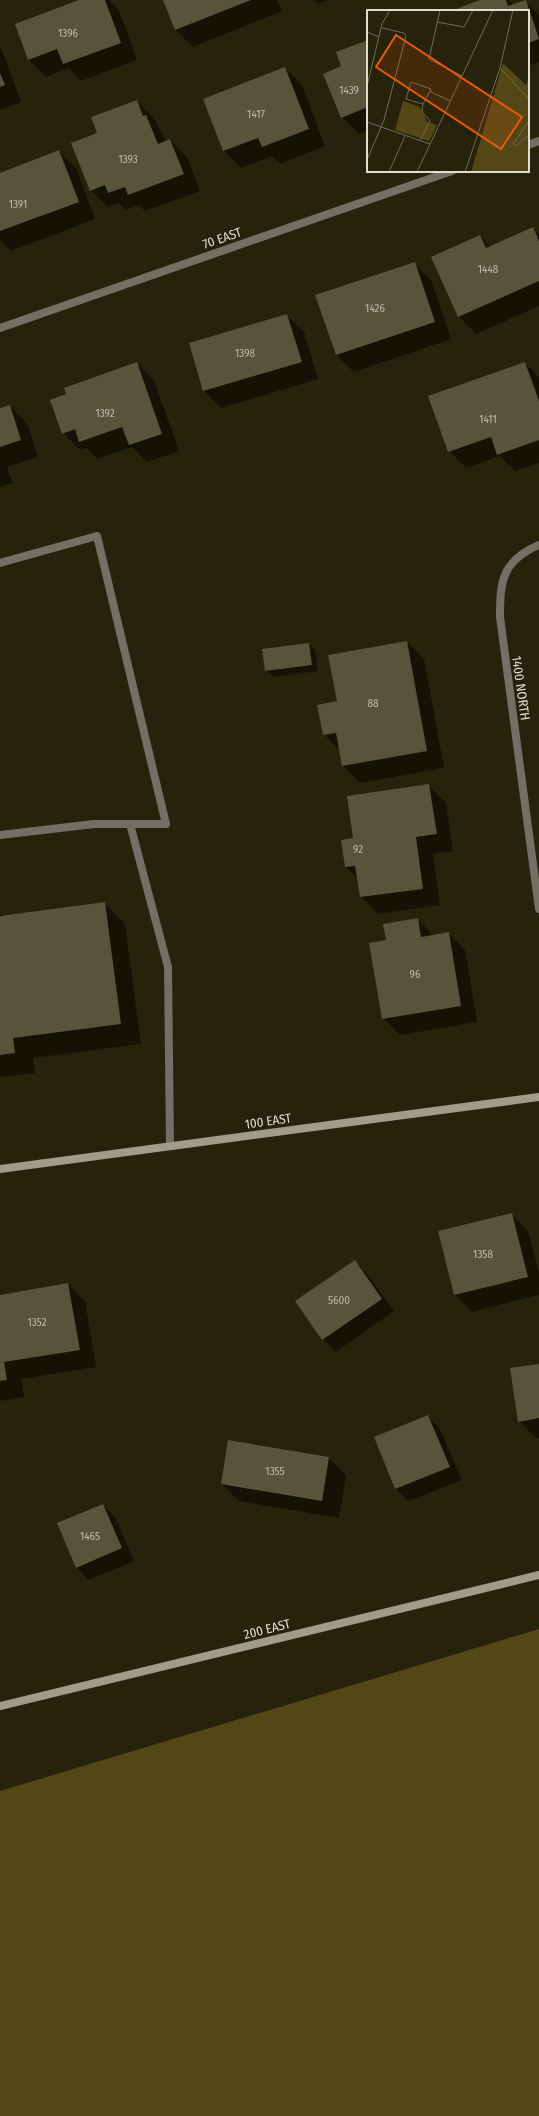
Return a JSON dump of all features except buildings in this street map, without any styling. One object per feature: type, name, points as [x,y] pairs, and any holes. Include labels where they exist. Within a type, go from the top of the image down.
[{"type":"street","points":[[529,144],[539,141]]},
{"type":"street","name":"70 EAST","points":[[0,328],[449,172]]},
{"type":"street","points":[[0,563],[97,536],[166,824],[94,824],[0,835]]},
{"type":"street","name":"1400 NORTH","points":[[539,545],[532,548],[507,566],[500,590],[500,617],[539,909]]},
{"type":"street","points":[[130,824],[168,967],[170,1146]]},
{"type":"street","name":"100 EAST","points":[[0,1169],[539,1097]]},
{"type":"street","name":"200 EAST","points":[[0,1706],[539,1574]]},
{"type":"shaded area","points":[[539,1629],[539,2116],[0,2116],[0,1791]]}]
